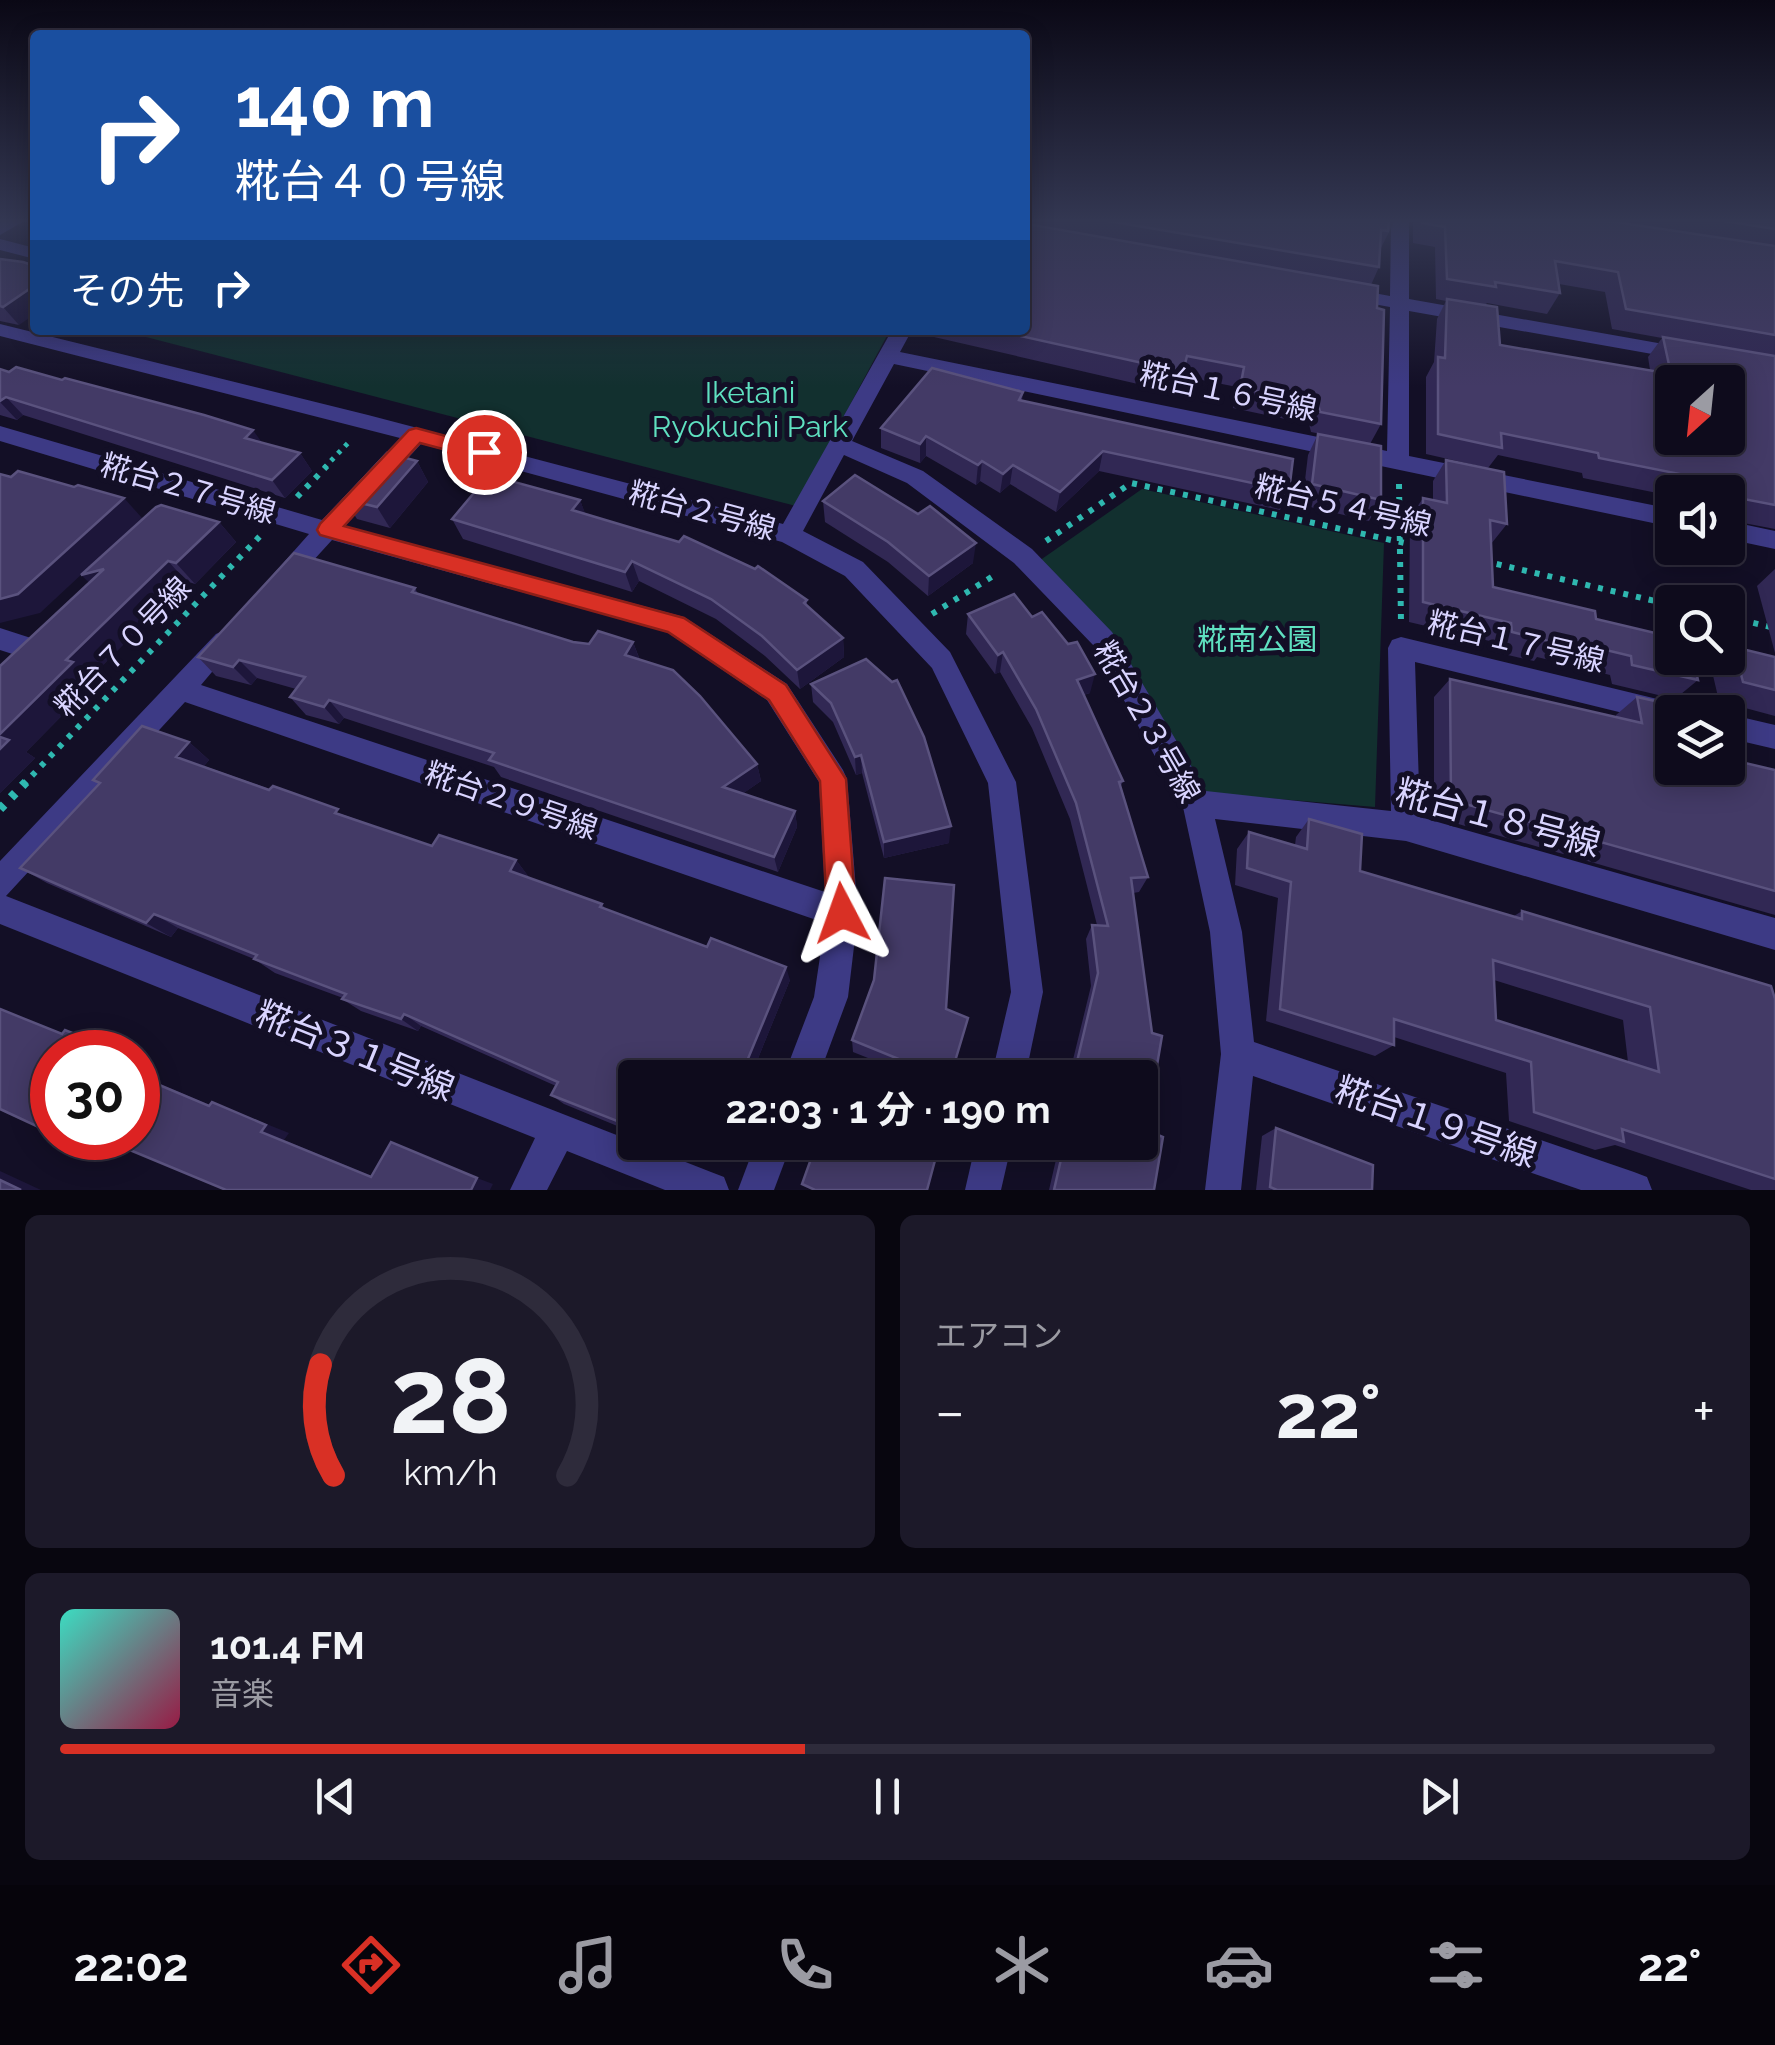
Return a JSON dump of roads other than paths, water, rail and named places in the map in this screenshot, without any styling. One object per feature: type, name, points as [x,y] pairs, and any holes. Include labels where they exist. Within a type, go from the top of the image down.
[{"type":"street","points":[[1398,460],[1399,276]]},
{"type":"street","points":[[1324,290],[1700,356]]},
{"type":"street","points":[[0,352],[19,331]]},
{"type":"street","name":"糀台２号線","points":[[34,335],[789,535],[854,570],[941,660],[1002,782],[1027,992],[1012,1060]]},
{"type":"street","points":[[789,535],[899,335]]},
{"type":"street","name":"糀台１６号線","points":[[888,356],[1655,514]]},
{"type":"street","name":"糀台２７号線","points":[[0,433],[328,530],[676,624],[777,692],[832,779],[842,913],[831,997],[807,1060]]},
{"type":"street","points":[[0,882],[416,435]]},
{"type":"street","name":"糀台２３号線","points":[[839,444],[915,477],[1023,556],[1104,639],[1197,804],[1226,932],[1238,1054],[1223,1190]]},
{"type":"street","points":[[165,516],[193,490]]},
{"type":"street","points":[[1745,534],[1775,540]]},
{"type":"street","points":[[0,671],[21,640]]},
{"type":"street","name":"糀台１７号線","points":[[1406,827],[1401,648],[1655,709]]},
{"type":"street","name":"糀台２９号線","points":[[180,689],[842,913]]},
{"type":"street","points":[[1745,730],[1775,738]]},
{"type":"street","name":"糀台１８号線","points":[[1197,804],[1406,827],[1775,934]]},
{"type":"street","name":"糀台３１号線","points":[[0,908],[711,1190]]},
{"type":"street","name":"糀台１９号線","points":[[1238,1054],[1634,1190]]},
{"type":"street","points":[[528,1190],[557,1132]]},
{"type":"street","points":[[756,1190],[767,1160]]},
{"type":"street","points":[[983,1190],[990,1160]]},
{"type":"park label","name":"Iketani Ryokuchi Park","points":[[750,410]]},
{"type":"park label","name":"糀南公園","points":[[1257,640]]}]
